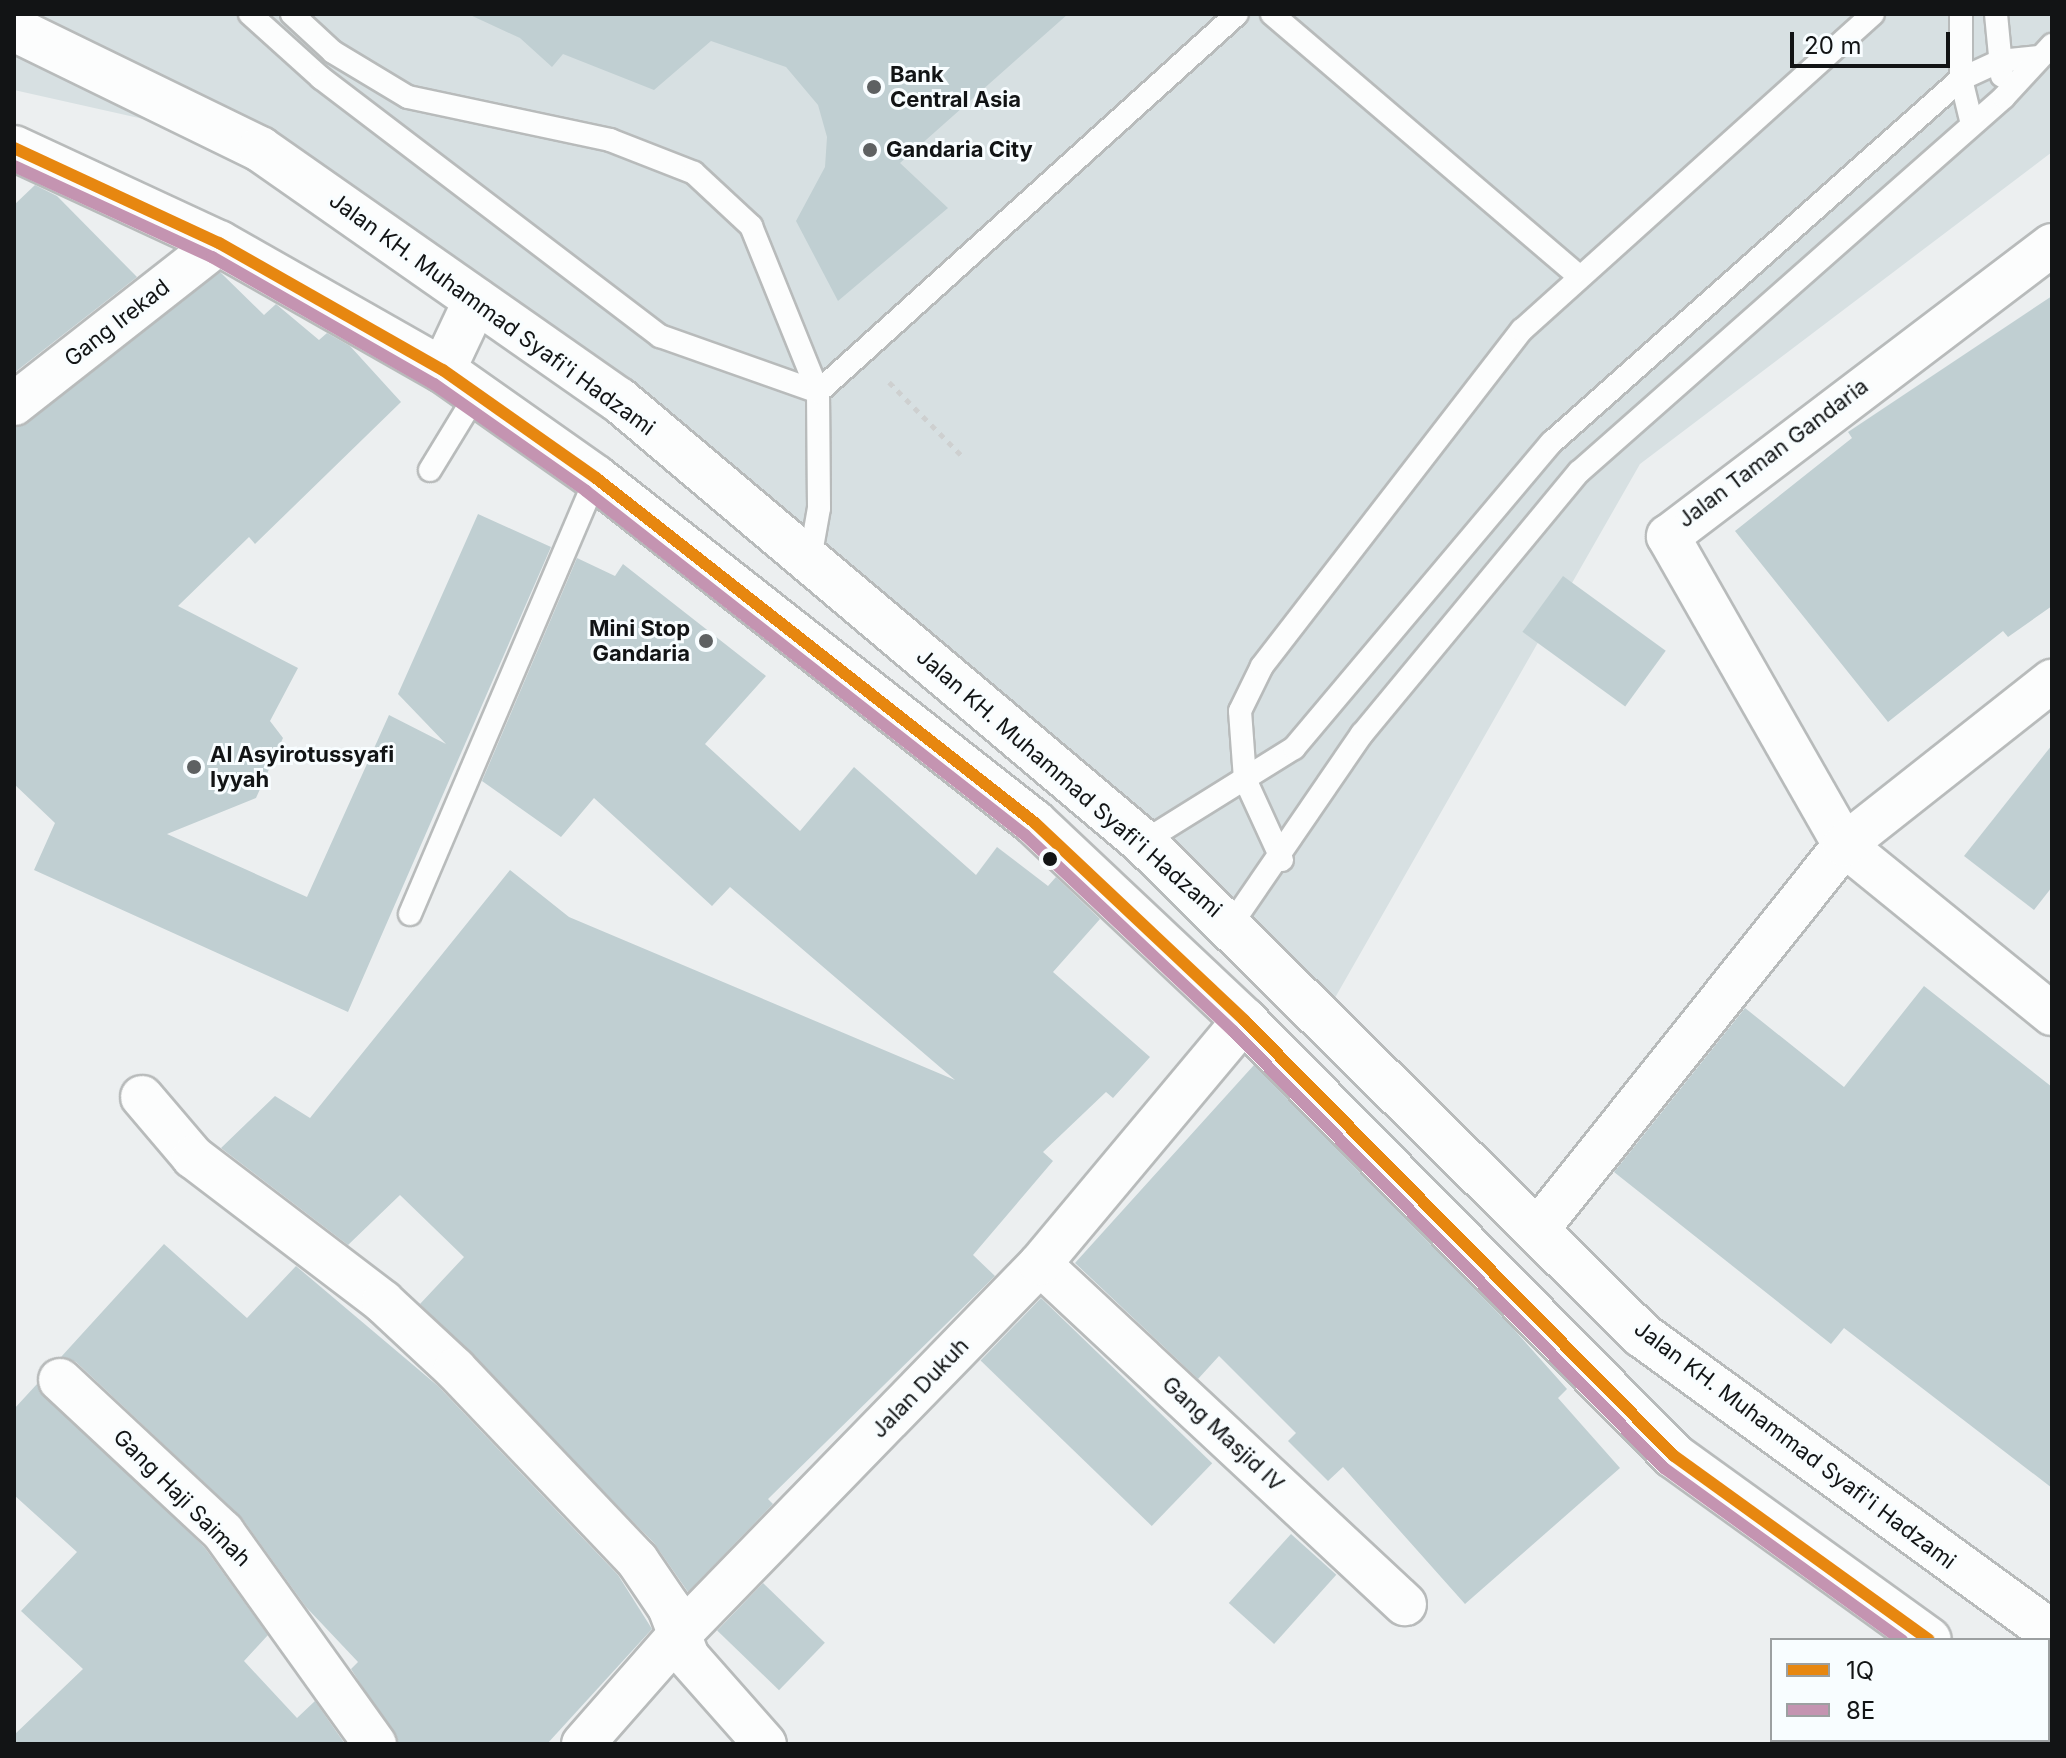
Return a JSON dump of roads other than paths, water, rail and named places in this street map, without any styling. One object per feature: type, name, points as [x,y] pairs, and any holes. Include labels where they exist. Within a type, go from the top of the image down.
[{"type":"main road","name":"Jalan KH. Muhammad Syafi'i Hadzami","points":[[14,29],[260,149],[619,400],[1143,842],[1231,925],[1642,1335],[2052,1633]]},
{"type":"main road","points":[[14,148],[219,243],[460,381],[596,478],[1035,823],[1244,1020],[1674,1456],[1926,1638]]},
{"type":"main road","points":[[460,381],[476,300]]},
{"type":"street","name":"Gang Irekad","points":[[14,404],[219,243]]},
{"type":"street","name":"Jalan Taman Gandaria","points":[[1844,845],[1668,536],[2052,245]]},
{"type":"street","points":[[1537,1230],[1844,845],[2052,681]]},
{"type":"street","points":[[1844,845],[2052,1014]]},
{"type":"street","name":"Jalan Dukuh","points":[[583,1744],[678,1636],[1040,1264],[1244,1020]]},
{"type":"street","points":[[142,1097],[193,1157],[383,1302],[455,1369],[637,1560],[678,1636],[765,1744]]},
{"type":"street","name":"Gang Masjid IV","points":[[1040,1264],[1405,1604]]},
{"type":"street","name":"Gang Haji Saimah","points":[[60,1380],[223,1532],[375,1744]]},
{"type":"lane","points":[[250,14],[321,78],[660,336],[818,392]]},
{"type":"lane","points":[[292,14],[333,52],[408,97],[610,140],[694,173],[751,226],[818,392],[819,508],[810,559]]},
{"type":"lane","points":[[818,392],[1237,14]]},
{"type":"lane","points":[[1272,14],[1579,276]]},
{"type":"lane","points":[[1282,860],[1245,779],[1240,711],[1262,666],[1501,355],[1579,276],[1873,14]]},
{"type":"lane","points":[[1961,14],[1961,79],[1971,120]]},
{"type":"lane","points":[[1996,14],[2004,97]]},
{"type":"lane","points":[[1143,842],[1294,748],[1326,715],[1551,443],[1961,79],[2000,61],[2044,51]]},
{"type":"lane","points":[[1231,925],[1282,860],[1362,734],[1579,472],[1971,120],[2004,97],[2044,51]]},
{"type":"lane","points":[[430,470],[460,381]]},
{"type":"lane","points":[[410,914],[596,478]]},
{"type":"place","name":"Bank Central Asia","points":[[874,87]]},
{"type":"place","name":"Gandaria City","points":[[870,150]]},
{"type":"place","name":"Mini Stop Gandaria","points":[[706,641]]},
{"type":"place","name":"Al Asyirotussyafi Iyyah","points":[[194,767]]}]
